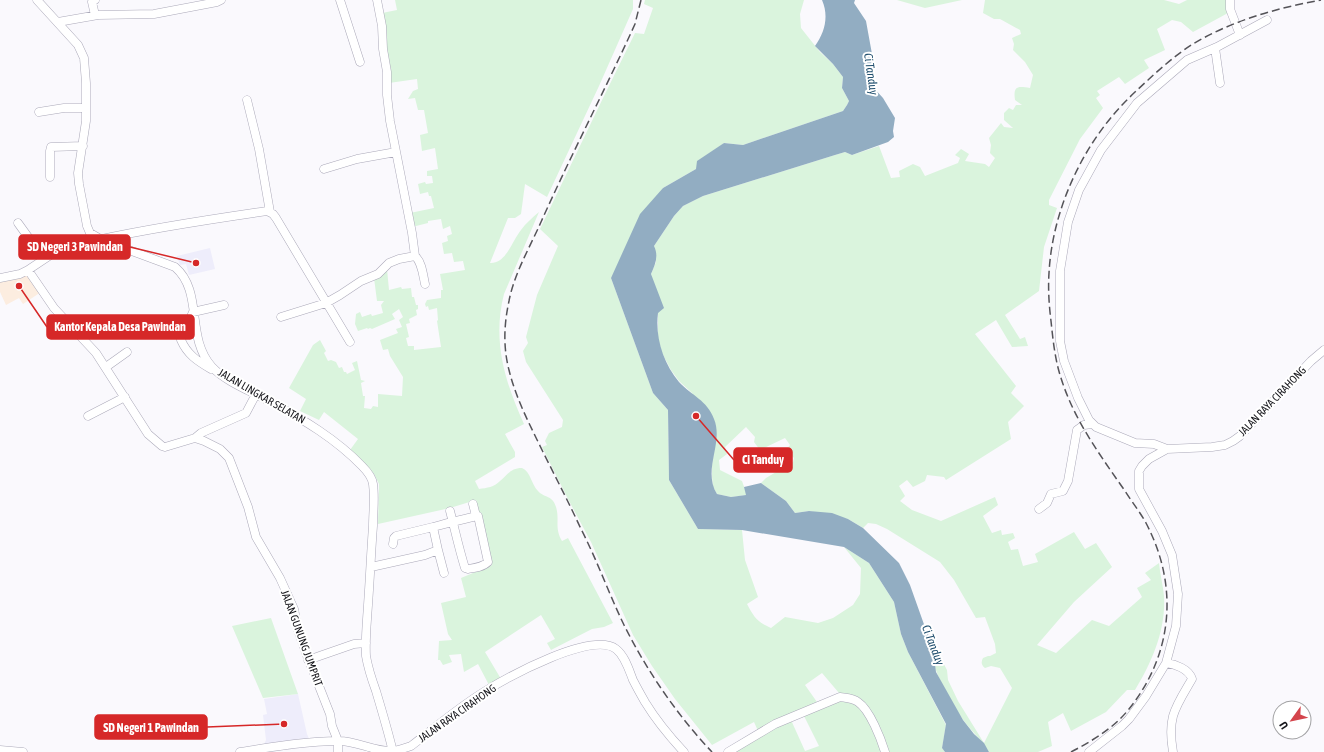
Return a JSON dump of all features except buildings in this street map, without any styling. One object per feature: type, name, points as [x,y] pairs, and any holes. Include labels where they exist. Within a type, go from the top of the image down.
[{"type":"street","points":[[37,0],[78,45],[83,53],[86,71],[87,95],[85,108],[86,121],[79,164],[79,184],[87,226],[90,232],[99,238]]},
{"type":"street","points":[[95,15],[92,2],[96,0]]},
{"type":"street","points":[[58,22],[95,15],[154,14],[221,0]]},
{"type":"street","points":[[340,0],[360,62]]},
{"type":"street","points":[[377,0],[382,26],[382,49],[387,72],[389,114],[412,233],[414,256],[419,260],[421,265],[425,284]]},
{"type":"street","points":[[1230,0],[1230,9],[1240,35]]},
{"type":"street","points":[[1092,424],[1078,398],[1064,361],[1060,341],[1060,271],[1068,222],[1079,190],[1101,150],[1137,103],[1185,61],[1215,48],[1267,20]]},
{"type":"street","points":[[1215,48],[1220,83]]},
{"type":"street","points":[[247,100],[259,149],[270,212],[276,218],[350,342]]},
{"type":"street","points":[[39,112],[62,108],[85,108]]},
{"type":"street","points":[[50,177],[50,151],[52,148],[83,146]]},
{"type":"street","points":[[324,169],[357,158],[396,152]]},
{"type":"street","points":[[0,278],[20,274],[58,250],[86,240],[201,220],[233,217],[267,211],[270,212]]},
{"type":"street","points":[[18,223],[44,259]]},
{"type":"street","name":"JALAN LINGKAR SELATAN","points":[[99,238],[175,267],[181,273],[189,286],[197,337],[202,351],[206,360],[217,372],[316,428],[347,451],[369,474],[373,484],[374,503],[366,643],[368,663],[393,751]]},
{"type":"street","points":[[281,316],[326,303],[360,281],[378,274],[389,263],[414,256]]},
{"type":"street","points":[[28,270],[54,308],[96,353],[148,434],[162,446],[169,447],[195,438],[246,412],[256,394]]},
{"type":"street","points":[[217,372],[189,354],[184,348],[181,340],[193,312],[224,305]]},
{"type":"street","name":"JALAN RAYA CIRAHONG","points":[[1167,449],[1212,447],[1225,445],[1233,441],[1240,436],[1311,361],[1324,350]]},
{"type":"street","points":[[106,367],[127,352]]},
{"type":"street","points":[[88,416],[124,397]]},
{"type":"street","points":[[1039,509],[1047,502],[1051,494],[1063,491],[1066,486],[1077,430],[1084,425],[1092,424],[1116,436],[1135,443],[1154,444],[1167,449]]},
{"type":"street","name":"JALAN GUNUNG JUMPRIT","points":[[195,438],[220,449],[229,458],[248,507],[256,537],[280,578],[294,609],[298,630],[308,660],[325,699],[338,741],[338,752]]},
{"type":"street","points":[[1089,752],[1129,719],[1146,696],[1166,663],[1176,626],[1178,594],[1172,555],[1162,531],[1139,489],[1138,477],[1142,466],[1167,449]]},
{"type":"street","points":[[450,511],[466,568],[468,570],[482,566],[488,562],[474,504]]},
{"type":"street","points":[[393,544],[396,536],[476,516]]},
{"type":"street","points":[[433,527],[444,573]]},
{"type":"street","points":[[371,567],[425,555],[438,550]]},
{"type":"street","points":[[308,660],[354,644],[366,643]]},
{"type":"street","name":"JALAN RAYA CIRAHONG","points":[[240,752],[338,741],[350,741],[382,750],[393,751],[411,746],[473,699],[503,681],[542,661],[572,649],[601,644],[609,645],[620,653],[646,702],[661,724],[684,752]]},
{"type":"street","points":[[1166,663],[1176,665],[1188,673],[1192,679],[1180,697],[1174,712],[1171,738],[1173,752]]},
{"type":"street","points":[[728,752],[775,724],[840,698],[850,698],[859,702],[863,707],[878,733],[885,752]]},
{"type":"street","points":[[0,750],[23,752]]},
{"type":"shaded area","points":[[210,248],[215,269],[189,275],[186,264],[180,265],[177,256]]},
{"type":"shaded area","points":[[27,273],[41,292],[23,304],[19,298],[6,305],[0,292],[0,281]]},
{"type":"shaded area","points":[[298,694],[310,741],[263,747],[266,740],[263,715],[267,714],[264,699]]},
{"type":"green space","points":[[395,0],[633,0],[633,9],[547,197],[525,184],[521,214],[515,218],[508,218],[490,263],[500,260],[504,256],[523,227],[539,212],[504,294],[499,328],[502,361],[506,377],[524,424],[505,434],[515,452],[515,457],[475,481],[479,489],[488,488],[498,483],[515,469],[522,468],[527,472],[538,491],[553,500],[555,503],[558,532],[562,541],[568,538],[613,623],[604,627],[592,629],[551,650],[547,643],[555,639],[541,615],[485,652],[501,679],[489,685],[478,664],[464,672],[461,654],[449,655],[452,662],[443,665],[440,660],[438,660],[439,641],[452,640],[448,634],[441,603],[466,597],[461,578],[492,565],[476,500],[450,508],[378,524],[379,484],[374,474],[350,450],[358,439],[324,412],[319,420],[300,411],[306,399],[289,388],[313,345],[320,340],[326,351],[324,353],[328,361],[331,360],[336,362],[339,368],[342,367],[344,372],[347,374],[355,370],[352,363],[357,361],[361,380],[365,381],[361,383],[363,396],[365,396],[364,408],[371,409],[373,406],[378,407],[378,394],[402,396],[403,377],[390,356],[388,349],[383,350],[380,340],[398,333],[396,329],[402,327],[399,320],[403,317],[399,309],[392,314],[395,319],[372,329],[367,328],[358,331],[355,324],[356,314],[360,312],[362,317],[371,314],[372,316],[383,313],[381,305],[384,301],[377,301],[374,278],[387,269],[389,290],[401,287],[402,289],[411,288],[412,297],[414,297],[416,305],[418,305],[418,309],[416,310],[417,315],[409,319],[410,323],[406,324],[409,337],[406,338],[408,346],[414,346],[414,350],[441,347],[437,321],[437,308],[429,310],[428,306],[426,307],[425,304],[427,300],[441,298],[441,290],[443,290],[440,274],[465,270],[463,261],[454,262],[452,253],[444,254],[442,243],[448,241],[447,236],[452,234],[450,226],[443,229],[441,219],[428,221],[428,223],[412,227],[410,213],[434,208],[431,196],[429,196],[428,192],[420,194],[418,184],[425,182],[426,184],[433,183],[432,176],[427,176],[427,171],[438,169],[435,148],[422,151],[420,135],[428,133],[424,110],[418,110],[415,98],[408,99],[413,91],[418,89],[417,79],[389,83],[382,13],[397,10]]},
{"type":"green space","points":[[645,0],[804,0],[800,14],[801,28],[843,77],[842,88],[849,101],[843,111],[743,145],[724,143],[696,169],[663,188],[611,278],[653,393],[668,410],[669,480],[698,529],[742,530],[745,560],[758,597],[747,604],[756,619],[762,624],[771,628],[785,617],[818,623],[833,618],[853,605],[860,594],[861,568],[844,547],[869,563],[894,602],[901,634],[908,652],[946,725],[942,748],[945,752],[887,752],[881,732],[853,696],[839,693],[822,673],[805,685],[817,702],[777,720],[758,731],[754,722],[712,745],[675,699],[633,635],[591,542],[542,447],[547,445],[545,441],[549,433],[562,427],[563,420],[526,362],[523,351],[528,343],[526,337],[537,295],[558,246],[540,229],[635,33],[644,34],[653,8],[644,4]]},
{"type":"green space","points":[[897,0],[962,0],[925,8]]},
{"type":"green space","points":[[985,0],[1164,0],[1179,4],[1187,0],[1227,0],[1228,13],[1193,32],[1181,22],[1172,20],[1157,29],[1165,50],[1144,60],[1149,68],[1125,84],[1119,77],[1097,91],[1100,95],[1096,98],[1103,108],[1080,139],[1049,200],[1049,205],[1057,208],[1044,247],[1039,291],[1005,315],[1020,339],[1025,337],[1028,346],[1012,347],[996,320],[975,334],[1016,386],[1011,393],[1024,406],[1008,422],[1011,439],[946,480],[944,477],[927,475],[925,481],[913,487],[907,480],[899,486],[905,496],[900,501],[912,510],[941,521],[995,497],[998,505],[983,516],[992,533],[1001,530],[1002,535],[1013,533],[1015,538],[1008,542],[1011,550],[1018,549],[1023,566],[1038,562],[1035,554],[1074,532],[1085,549],[1096,543],[1112,567],[1074,602],[1037,645],[1056,653],[1092,620],[1109,626],[1142,597],[1137,588],[1151,580],[1145,573],[1159,563],[1164,596],[1163,621],[1157,645],[1135,690],[1127,690],[1106,712],[1071,731],[1063,713],[1048,722],[1052,746],[1038,752],[989,752],[964,721],[945,691],[939,679],[933,658],[932,642],[947,670],[948,680],[958,701],[984,743],[1012,688],[1000,668],[991,666],[985,668],[983,666],[983,658],[996,653],[995,644],[985,617],[976,618],[954,580],[940,562],[887,529],[876,524],[868,523],[863,528],[848,519],[809,511],[795,513],[786,501],[761,483],[766,478],[793,462],[794,458],[786,450],[790,445],[785,438],[760,450],[754,442],[755,437],[746,427],[725,447],[727,454],[719,460],[720,470],[742,481],[747,495],[731,497],[717,494],[713,487],[712,477],[716,437],[692,393],[679,381],[662,353],[658,339],[658,313],[651,274],[656,262],[654,246],[674,216],[683,206],[703,196],[845,152],[852,155],[879,146],[891,178],[900,177],[899,171],[913,164],[920,167],[925,176],[958,163],[960,158],[955,155],[961,149],[969,154],[965,161],[985,164],[989,167],[995,158],[990,153],[991,145],[989,138],[1001,123],[1004,127],[1013,128],[1004,120],[1004,113],[1009,108],[1013,110],[1016,105],[1022,105],[1015,100],[1015,90],[1019,87],[1030,88],[1033,75],[1025,62],[1013,50],[1014,44],[1012,38],[1021,34],[1020,30],[1000,19],[994,19],[983,13]]},
{"type":"green space","points":[[271,618],[298,694],[263,698],[232,626]]},
{"type":"green space","points":[[840,699],[857,704],[869,720],[883,752],[731,752],[791,720],[805,751],[819,746],[803,714]]},
{"type":"water","points":[[822,0],[855,0],[854,3],[866,21],[874,65],[872,86],[883,98],[895,118],[893,131],[894,137],[888,142],[852,155],[845,152],[835,155],[703,196],[683,206],[674,216],[654,246],[656,257],[651,274],[664,308],[658,313],[657,322],[659,340],[661,349],[673,375],[707,407],[714,419],[717,437],[712,466],[712,476],[713,485],[717,494],[731,497],[746,495],[744,487],[761,483],[786,501],[795,513],[809,511],[832,513],[848,519],[863,528],[899,563],[910,585],[926,630],[932,642],[936,672],[963,720],[974,734],[984,743],[989,752],[945,752],[942,748],[946,724],[908,652],[901,634],[894,602],[869,563],[844,547],[742,530],[698,529],[669,480],[668,410],[653,393],[611,278],[640,214],[663,188],[696,169],[697,161],[724,143],[743,145],[843,111],[849,101],[842,88],[843,77],[833,64],[815,46],[825,24],[825,12]]},
{"type":"railway","points":[[641,0],[635,24],[552,197],[511,291],[506,318],[506,353],[515,391],[524,412],[587,541],[624,625],[653,676],[675,708],[712,752]]},
{"type":"railway","points":[[1071,752],[1095,739],[1117,722],[1129,709],[1144,688],[1155,666],[1162,643],[1166,619],[1167,595],[1157,547],[1146,523],[1088,437],[1066,393],[1059,371],[1049,303],[1049,273],[1055,230],[1061,209],[1078,168],[1101,131],[1126,101],[1153,75],[1181,52],[1208,36],[1255,16],[1321,0]]},
{"type":"place","name":"SD Negeri 3 Pawindan","points":[[196,263]]},
{"type":"place","name":"Kantor Kepala Desa Pawindan","points":[[19,286]]},
{"type":"place","name":"Ci Tanduy","points":[[696,416]]},
{"type":"place","name":"SD Negeri 1 Pawindan","points":[[284,724]]}]
